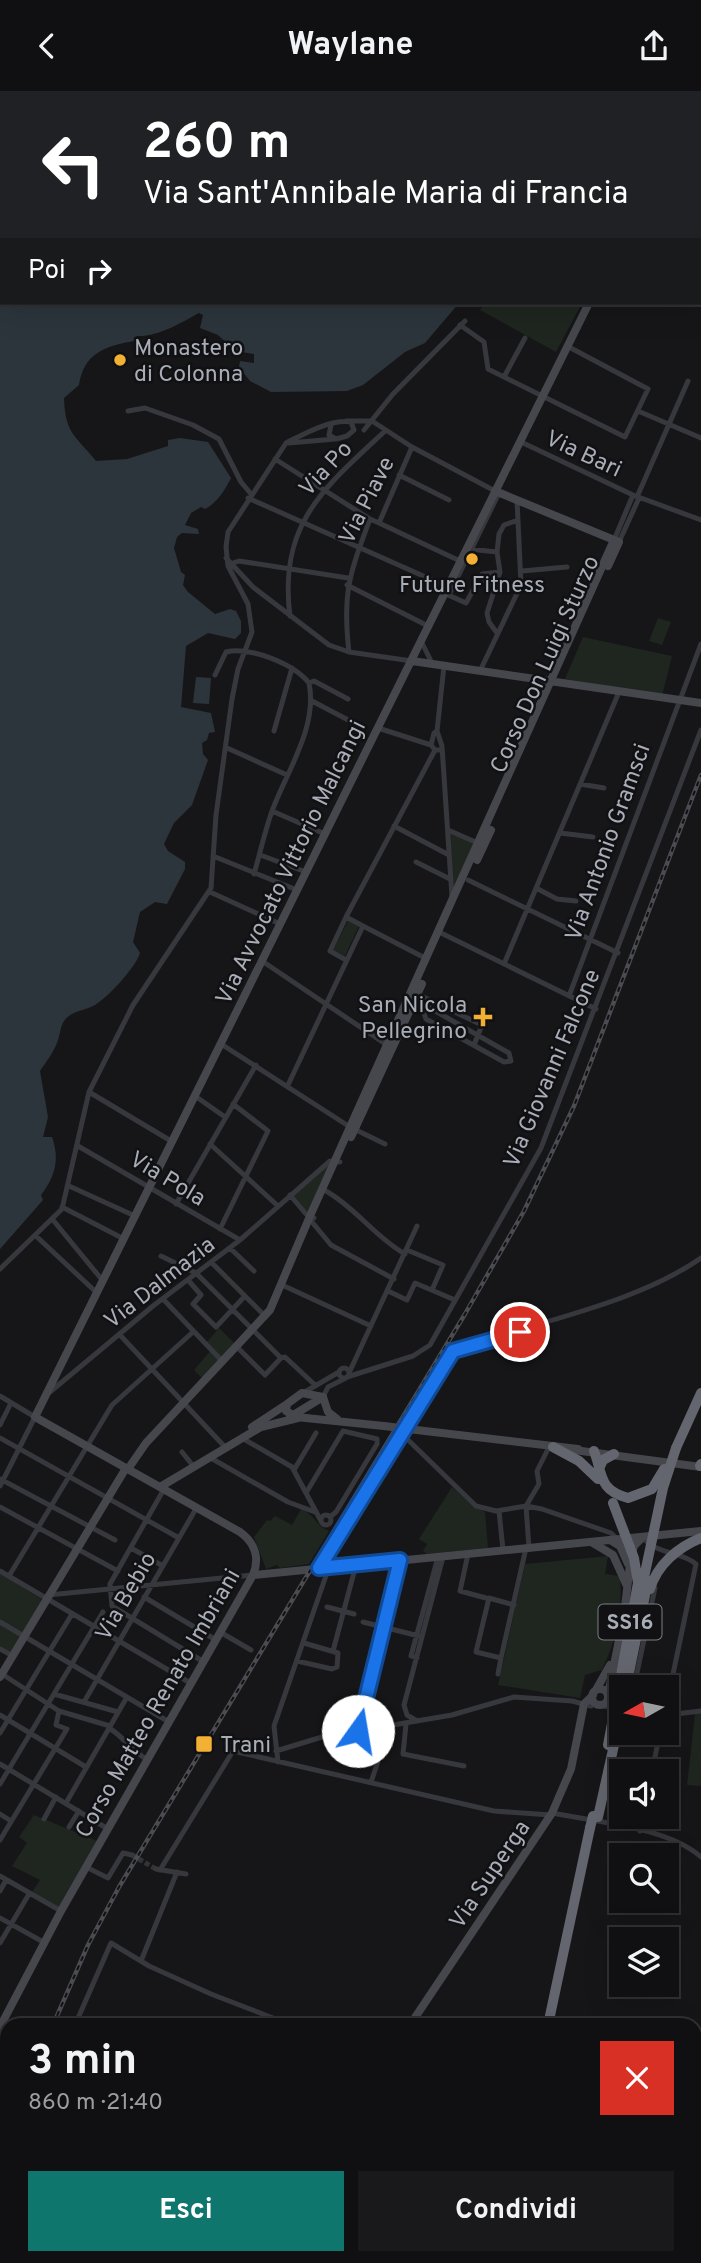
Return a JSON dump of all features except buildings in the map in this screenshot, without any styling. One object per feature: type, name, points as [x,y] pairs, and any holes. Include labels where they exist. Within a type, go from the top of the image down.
[{"type":"highway","name":"SS16","points":[[551,1447],[595,1472],[611,1491],[628,1498],[652,1489],[700,1400]]},
{"type":"highway","name":"SS16","points":[[627,1675],[677,1446]]},
{"type":"highway","name":"SS16","points":[[625,1675],[663,1488],[677,1446]]},
{"type":"highway","points":[[594,1451],[589,1461],[595,1472],[603,1459],[614,1454]]},
{"type":"highway","name":"SS16","points":[[595,1472],[613,1503],[634,1558],[638,1583],[624,1675]]},
{"type":"highway","name":"SS16","points":[[631,1660],[638,1647],[655,1576],[681,1547],[701,1538]]},
{"type":"highway","name":"SS16","points":[[555,2018],[595,1816],[614,1745]]},
{"type":"highway","name":"SS16","points":[[550,2018],[593,1829]]},
{"type":"street","name":"Via Avvocato Vittorio Malcangi","points":[[36,1417],[588,305]]},
{"type":"street","points":[[364,430],[393,394],[462,323],[484,342],[486,367],[625,437],[648,389],[567,346]]},
{"type":"street","points":[[504,377],[525,338]]},
{"type":"street","name":"Corso Don Luigi Sturzo","points":[[481,846],[688,381]]},
{"type":"street","points":[[128,411],[145,408],[193,425],[219,439],[249,496],[360,546],[463,602],[469,601],[482,575],[500,572]]},
{"type":"street","points":[[638,411],[701,437]]},
{"type":"street","points":[[0,1269],[53,1220],[62,1207],[89,1092],[133,1005],[210,892],[232,699],[252,632],[248,604],[226,558],[228,532],[286,443],[341,422],[372,421],[412,447],[497,492],[617,541]]},
{"type":"street","points":[[341,422],[354,426],[347,436]]},
{"type":"street","points":[[331,425],[329,435],[336,439]]},
{"type":"street","points":[[286,443],[336,439],[364,430],[385,431]]},
{"type":"street","name":"Via Po","points":[[290,616],[289,569],[301,521],[323,489],[385,431]]},
{"type":"street","name":"Via Bari","points":[[521,442],[636,497],[701,520]]},
{"type":"street","name":"Via Piave","points":[[349,652],[345,620],[348,581],[370,519],[379,523],[412,447]]},
{"type":"street","points":[[275,459],[370,519]]},
{"type":"street","points":[[399,475],[449,500]]},
{"type":"street","points":[[480,671],[522,585],[517,500]]},
{"type":"street","points":[[497,633],[489,622],[487,613],[500,572],[497,552],[499,534],[504,525],[518,520]]},
{"type":"street","points":[[379,523],[460,561]]},
{"type":"street","name":"Via Avvocato Vittorio Malcangi","points":[[447,592],[460,561],[469,549]]},
{"type":"street","points":[[469,549],[497,552]]},
{"type":"street","points":[[226,558],[253,587],[290,616],[329,645],[349,652],[699,702]]},
{"type":"street","points":[[233,563],[239,561],[348,581],[428,626]]},
{"type":"street","points":[[522,571],[567,567]]},
{"type":"street","points":[[480,579],[497,586]]},
{"type":"street","points":[[421,641],[433,665]]},
{"type":"street","name":"Via Antonio Gramsci","points":[[569,996],[701,644]]},
{"type":"street","points":[[215,675],[226,652],[245,651],[292,668],[309,683],[312,701],[305,732],[272,811],[254,874]]},
{"type":"street","points":[[444,666],[437,731],[434,733],[448,830],[450,879],[454,900]]},
{"type":"street","points":[[274,731],[292,668]]},
{"type":"street","points":[[309,683],[314,681],[348,699]]},
{"type":"street","points":[[504,964],[619,692]]},
{"type":"street","points":[[312,701],[350,721]]},
{"type":"street","points":[[378,728],[435,748]]},
{"type":"street","name":"Via Giovanni Falcone","points":[[346,1372],[425,1350],[541,1148],[618,953],[701,730]]},
{"type":"street","points":[[346,960],[330,951],[435,748],[441,734],[437,731]]},
{"type":"street","points":[[227,748],[288,775]]},
{"type":"street","points":[[580,784],[604,788]]},
{"type":"street","points":[[272,811],[325,834]]},
{"type":"street","points":[[394,826],[449,855]]},
{"type":"street","points":[[448,830],[481,846]]},
{"type":"street","points":[[560,833],[593,837]]},
{"type":"street","points":[[148,1760],[129,1750],[122,1736],[109,1727],[59,1711],[49,1702],[1,1676],[90,1526],[142,1447],[265,1316],[282,1285],[468,880],[481,846]]},
{"type":"street","points":[[415,992],[427,959],[442,933],[454,900],[481,846]]},
{"type":"street","points":[[213,856],[297,890]]},
{"type":"street","points":[[263,856],[306,872]]},
{"type":"street","points":[[416,862],[450,879]]},
{"type":"street","points":[[468,880],[618,953]]},
{"type":"street","points":[[536,888],[557,899],[576,901]]},
{"type":"street","points":[[210,892],[281,924]]},
{"type":"street","points":[[346,917],[427,959]]},
{"type":"street","points":[[288,1085],[324,1003],[363,926]]},
{"type":"street","points":[[442,933],[596,1009]]},
{"type":"street","points":[[262,961],[390,1047]]},
{"type":"street","points":[[415,992],[482,1025],[474,1045]]},
{"type":"street","points":[[410,1002],[443,1016],[510,1054],[511,1061],[504,1062],[439,1026],[424,1017],[422,1008]]},
{"type":"street","points":[[439,1026],[446,1008]]},
{"type":"street","points":[[221,1044],[353,1128],[385,1144]]},
{"type":"street","points":[[176,1204],[256,1065]]},
{"type":"street","points":[[89,1092],[172,1141]]},
{"type":"street","points":[[195,1096],[225,1118]]},
{"type":"street","points":[[220,1229],[268,1131],[233,1104]]},
{"type":"street","points":[[210,1144],[278,1206]]},
{"type":"street","name":"Via Pola","points":[[78,1146],[240,1240]]},
{"type":"street","name":"Via Dalmazia","points":[[47,1394],[240,1240],[330,1161],[338,1161]]},
{"type":"street","points":[[312,1218],[338,1161]]},
{"type":"street","points":[[69,1186],[135,1216]]},
{"type":"street","points":[[326,1191],[342,1201],[384,1241],[443,1265],[432,1290]]},
{"type":"street","points":[[290,1195],[312,1218],[331,1245],[394,1279]]},
{"type":"street","points":[[62,1207],[124,1239]]},
{"type":"street","points":[[53,1220],[103,1281]]},
{"type":"street","points":[[293,1417],[323,1397],[355,1360],[417,1226]]},
{"type":"street","points":[[36,1236],[97,1293]]},
{"type":"street","points":[[230,1248],[254,1271]]},
{"type":"street","points":[[161,1256],[196,1273],[281,1358],[285,1357],[315,1385]]},
{"type":"street","points":[[315,1569],[405,1431],[453,1351],[538,1327],[642,1288],[672,1276],[701,1258]]},
{"type":"street","points":[[211,1262],[265,1316]]},
{"type":"street","points":[[188,1280],[201,1295],[193,1304],[216,1327],[245,1296]]},
{"type":"street","points":[[388,1291],[407,1300],[415,1283],[455,1300]]},
{"type":"street","points":[[282,1285],[371,1327]]},
{"type":"street","points":[[163,1299],[223,1362]]},
{"type":"street","points":[[9,1576],[112,1405],[194,1332]]},
{"type":"street","points":[[119,1334],[185,1402],[234,1442],[294,1470],[315,1511],[321,1521],[336,1512],[378,1440],[343,1431],[306,1493]]},
{"type":"street","points":[[237,1347],[265,1375],[281,1358]]},
{"type":"street","points":[[234,1442],[315,1385],[346,1372]]},
{"type":"street","points":[[304,1393],[323,1397]]},
{"type":"street","points":[[304,1393],[311,1396],[312,1403]]},
{"type":"street","points":[[0,1396],[36,1417],[1,1481],[114,1540]]},
{"type":"street","points":[[323,1397],[328,1412],[339,1421]]},
{"type":"street","points":[[0,1425],[11,1403]]},
{"type":"street","points":[[287,1404],[286,1411],[293,1417]]},
{"type":"street","name":"Corso Matteo Renato Imbriani","points":[[5,2018],[61,1911],[253,1575],[256,1557],[248,1539],[197,1507],[36,1417]]},
{"type":"street","points":[[204,1662],[111,1606],[111,1589],[162,1488],[209,1457],[270,1423],[293,1417],[339,1421],[701,1466]]},
{"type":"street","points":[[405,1431],[473,1504],[487,1510],[499,1511],[526,1506],[578,1520],[611,1533],[626,1557],[630,1571]]},
{"type":"street","points":[[294,1470],[316,1433]]},
{"type":"street","points":[[0,1438],[179,1538]]},
{"type":"street","points":[[536,1444],[578,1449]]},
{"type":"street","points":[[498,1674],[528,1548],[526,1506],[539,1483],[537,1471],[551,1447]]},
{"type":"street","points":[[182,1452],[194,1467]]},
{"type":"street","points":[[209,1457],[288,1502],[328,1516]]},
{"type":"street","points":[[0,1507],[118,1571]]},
{"type":"street","name":"Via Bebio","points":[[84,1702],[197,1507]]},
{"type":"street","points":[[499,1511],[503,1550]]},
{"type":"street","points":[[48,1597],[701,1531]]},
{"type":"street","points":[[643,1537],[648,1544],[678,1554],[696,1564],[673,1675]]},
{"type":"street","name":"Via Superga","points":[[415,2018],[563,1794],[578,1734],[615,1656],[634,1546],[643,1537]]},
{"type":"street","points":[[615,1540],[613,1555],[628,1588]]},
{"type":"street","points":[[592,1543],[613,1555]]},
{"type":"street","points":[[131,1548],[163,1566]]},
{"type":"street","points":[[468,1554],[460,1591],[486,1598]]},
{"type":"street","points":[[637,1675],[656,1584],[678,1554]]},
{"type":"street","points":[[420,1722],[407,1715],[404,1705],[440,1557]]},
{"type":"street","points":[[358,1731],[400,1560]]},
{"type":"street","points":[[332,1651],[356,1565]]},
{"type":"street","points":[[278,1762],[274,1726],[329,1567]]},
{"type":"street","points":[[0,1571],[192,1684]]},
{"type":"street","points":[[144,1597],[218,1636],[251,1650]]},
{"type":"street","points":[[501,1658],[476,1652],[489,1598],[514,1605]]},
{"type":"street","points":[[327,1607],[354,1614]]},
{"type":"street","points":[[0,1784],[103,1612]]},
{"type":"street","points":[[0,1733],[72,1613]]},
{"type":"street","points":[[0,1622],[170,1722]]},
{"type":"street","points":[[363,1622],[420,1636]]},
{"type":"street","points":[[297,1661],[334,1669],[340,1656],[304,1643]]},
{"type":"street","points":[[0,1649],[13,1656]]},
{"type":"street","name":"Via Superga","points":[[596,1700],[615,1656]]},
{"type":"street","points":[[54,1694],[118,1713]]},
{"type":"street","points":[[276,1752],[309,1740],[420,1722],[522,1696],[572,1701],[596,1700],[609,1705]]},
{"type":"street","points":[[66,1803],[127,1697]]},
{"type":"street","points":[[0,1840],[66,1729],[56,1725],[59,1711]]},
{"type":"street","points":[[679,1714],[701,1711]]},
{"type":"street","points":[[0,1716],[86,1767]]},
{"type":"street","points":[[406,1724],[403,1753],[464,1766]]},
{"type":"street","points":[[371,1782],[390,1726]]},
{"type":"street","points":[[186,1874],[158,1869],[233,1751],[494,1811],[552,1814],[640,1831],[675,1841],[701,1857]]},
{"type":"street","points":[[0,1764],[108,1829]]},
{"type":"street","points":[[44,1819],[56,1797]]},
{"type":"street","points":[[69,1827],[79,1811]]},
{"type":"street","points":[[0,1814],[11,1821]]},
{"type":"street","points":[[86,1867],[108,1878],[123,1853],[132,1855]]},
{"type":"street","points":[[141,1961],[177,1872]]},
{"type":"street","points":[[0,1876],[61,1911]]},
{"type":"street","points":[[0,1891],[6,1880]]},
{"type":"street","points":[[0,1943],[29,1894]]},
{"type":"street","points":[[0,1918],[45,1943]]},
{"type":"street","points":[[78,2018],[111,1943],[141,1961],[211,1994],[273,2018]]},
{"type":"shaded area","points":[[0,305],[457,305],[425,343],[405,352],[363,385],[347,391],[271,392],[250,381],[239,367],[240,361],[254,363],[254,354],[235,351],[218,335],[200,328],[203,315],[199,313],[169,329],[137,336],[134,341],[114,345],[98,353],[86,365],[79,385],[64,398],[69,427],[96,461],[127,459],[168,446],[168,440],[180,438],[208,442],[231,478],[213,503],[205,509],[201,507],[191,513],[185,525],[198,529],[199,534],[182,533],[177,537],[174,548],[181,572],[185,575],[183,585],[188,592],[215,614],[230,609],[236,611],[241,621],[241,633],[235,639],[208,633],[186,646],[181,707],[211,713],[215,732],[209,733],[207,740],[202,743],[203,754],[208,760],[192,805],[174,823],[164,844],[168,851],[185,862],[185,869],[167,904],[155,902],[140,912],[133,942],[140,953],[127,974],[99,1002],[70,1015],[63,1023],[55,1047],[40,1071],[48,1117],[43,1137],[52,1137],[56,1153],[55,1168],[41,1195],[43,1200],[0,1249]]},
{"type":"shaded area","points":[[484,305],[581,305],[556,352],[480,310]]},
{"type":"shaded area","points":[[658,618],[671,622],[662,645],[649,641]]},
{"type":"shaded area","points":[[583,637],[672,656],[662,696],[565,679]]},
{"type":"shaded area","points":[[196,677],[211,678],[209,704],[193,703]]},
{"type":"shaded area","points":[[449,833],[477,844],[454,896]]},
{"type":"shaded area","points":[[348,921],[359,926],[345,956],[333,950]]},
{"type":"shaded area","points":[[330,1163],[309,1213],[293,1195]]},
{"type":"shaded area","points":[[219,1328],[236,1345],[203,1379],[194,1370],[212,1349],[206,1343]]},
{"type":"shaded area","points":[[452,1487],[473,1506],[485,1512],[488,1548],[427,1554],[423,1551],[427,1544],[419,1539]]},
{"type":"shaded area","points":[[301,1509],[329,1531],[309,1564],[280,1568],[277,1565],[266,1569],[254,1537],[267,1520],[270,1521],[275,1516],[292,1525]]},
{"type":"shaded area","points":[[608,1556],[605,1574],[620,1576],[617,1625],[602,1670],[585,1675],[580,1698],[498,1685],[525,1564]]},
{"type":"shaded area","points":[[0,1573],[43,1600],[11,1653],[0,1647]]},
{"type":"shaded area","points":[[701,1712],[701,1786],[687,1785],[695,1714]]},
{"type":"shaded area","points":[[34,1815],[97,1841],[59,1909],[32,1892],[40,1880],[12,1866],[27,1843],[19,1837]]},
{"type":"tunnel","points":[[132,1855],[156,1869]]},
{"type":"railway","points":[[56,2018],[88,1945],[119,1887],[465,1314],[524,1211],[574,1106],[701,775]]},
{"type":"place","name":"Monastero di Colonna","points":[[120,360]]},
{"type":"place","name":"Future Fitness","points":[[472,559]]},
{"type":"place","name":"San Nicola Pellegrino","points":[[483,1017]]},
{"type":"place","name":"Trani","points":[[204,1744]]},
{"type":"route","points":[[358,1731],[400,1560],[319,1568],[453,1351],[520,1332]]}]
